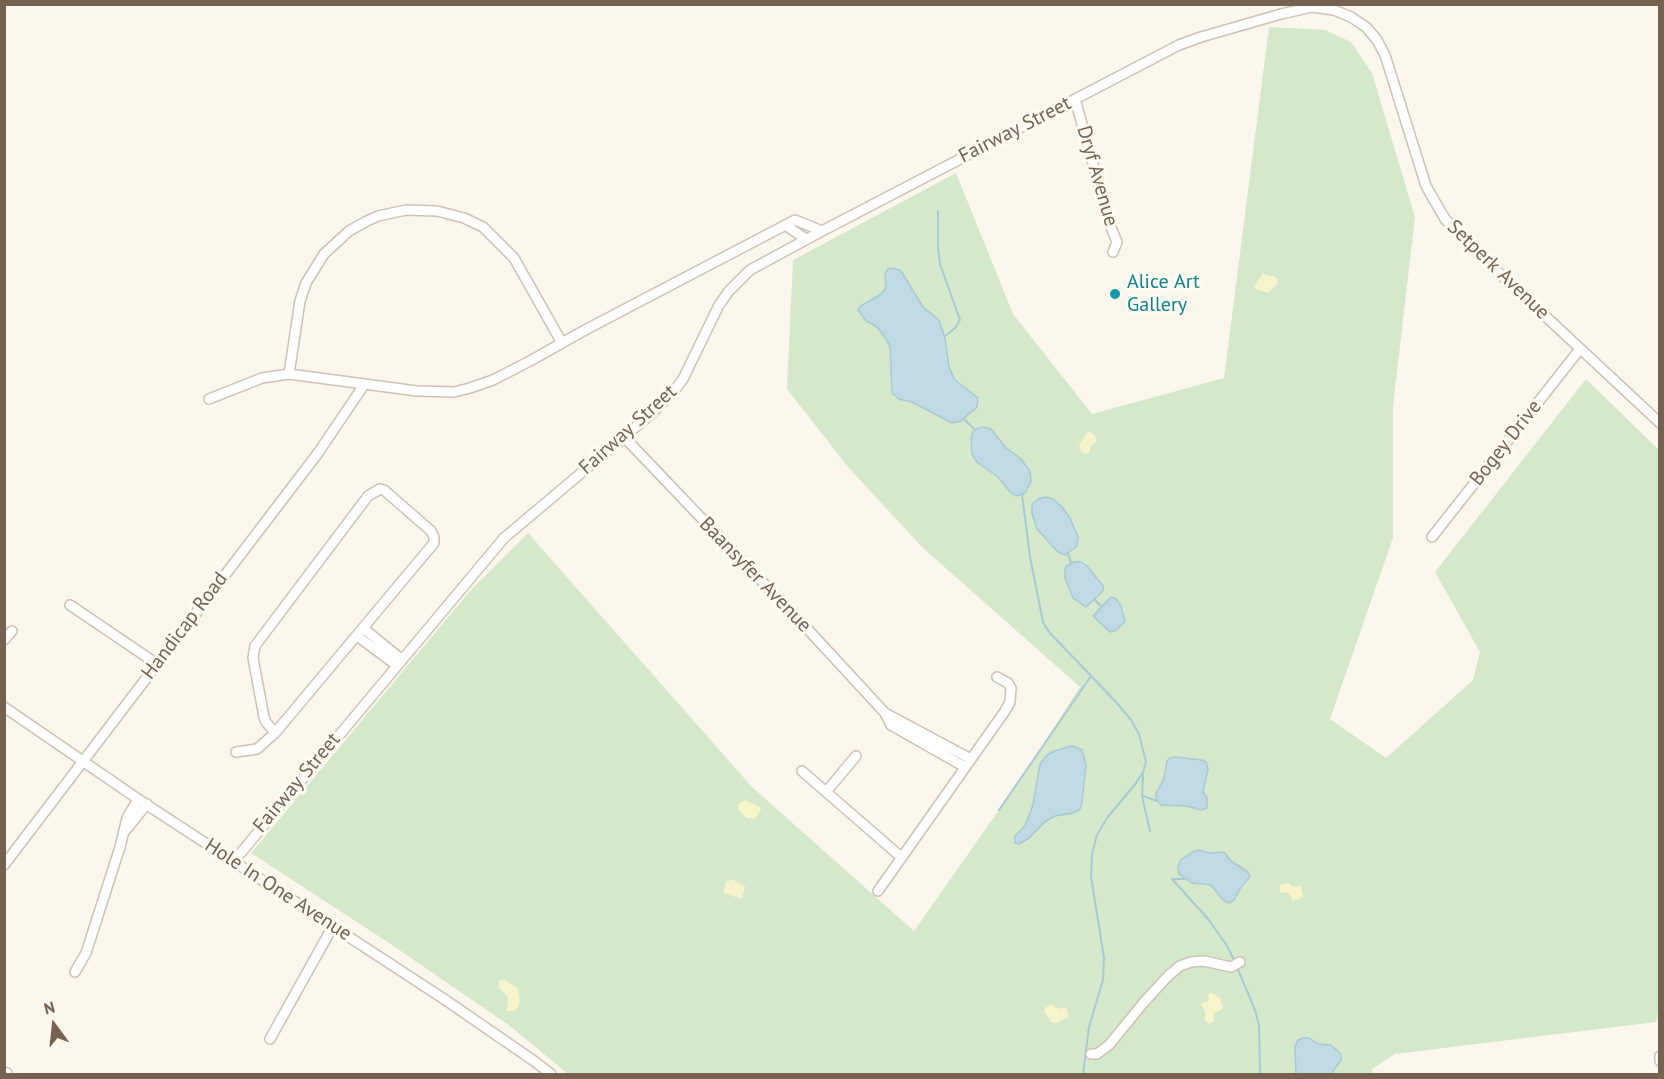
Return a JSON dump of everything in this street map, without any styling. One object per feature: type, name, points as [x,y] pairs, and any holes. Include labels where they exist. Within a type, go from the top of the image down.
[{"type":"street","name":"Fairway Street","points":[[234,861],[504,538],[675,391],[710,322],[729,291],[750,270],[1190,41],[1300,8],[1323,7]]},
{"type":"street","name":"Setperk Avenue","points":[[1323,7],[1343,13],[1360,23],[1372,33],[1380,45],[1390,67],[1426,186],[1445,219],[1482,257],[1659,423]]},
{"type":"street","name":"Dryf Avenue","points":[[1076,99],[1110,225],[1117,242],[1113,252]]},
{"type":"street","points":[[289,374],[300,301],[306,283],[324,254],[349,231],[367,220],[406,210],[427,210],[449,214],[476,223],[489,232],[514,258],[562,343]]},
{"type":"street","points":[[209,399],[262,378],[289,374],[417,391],[454,392],[493,380],[798,219],[822,231]]},
{"type":"street","points":[[785,225],[806,239]]},
{"type":"street","name":"Bogey Drive","points":[[1432,537],[1580,349]]},
{"type":"street","name":"Handicap Road","points":[[4,865],[318,453],[364,385]]},
{"type":"street","name":"Baansyfer Avenue","points":[[624,437],[885,713],[891,725],[968,764]]},
{"type":"street","points":[[236,752],[257,749],[275,733],[434,543],[431,531],[384,490],[380,489],[368,496],[255,646],[254,658],[264,717],[275,733]]},
{"type":"street","points":[[70,605],[157,664]]},
{"type":"street","points":[[4,640],[12,631]]},
{"type":"street","points":[[360,632],[399,662]]},
{"type":"street","points":[[878,891],[1010,702],[1011,688],[1008,683],[997,677]]},
{"type":"street","name":"Hole In One Avenue","points":[[4,707],[82,762],[444,999],[551,1074]]},
{"type":"street","points":[[826,792],[856,756]]},
{"type":"street","points":[[802,771],[901,857]]},
{"type":"street","points":[[75,972],[86,953],[125,831],[127,818],[138,799]]},
{"type":"street","points":[[125,831],[147,804]]},
{"type":"street","points":[[270,1039],[333,926]]},
{"type":"street","points":[[1090,1054],[1096,1054],[1109,1045],[1145,1001],[1180,966],[1204,961],[1236,965]]},
{"type":"street","points":[[1659,1056],[1659,1061]]},
{"type":"green space","points":[[1269,27],[1325,30],[1351,42],[1372,73],[1415,217],[1393,406],[1393,538],[1330,719],[1386,758],[1473,680],[1480,652],[1435,572],[1586,379],[1659,450],[1660,1002],[1656,1022],[1395,1054],[1372,1069],[1373,1074],[568,1074],[510,1026],[389,943],[251,853],[470,591],[528,533],[752,787],[914,931],[1022,777],[1080,687],[923,548],[848,467],[787,389],[793,260],[956,173],[1013,314],[1092,414],[1224,378]]},
{"type":"sand","points":[[1263,273],[1274,276],[1278,283],[1268,293],[1255,289]]},
{"type":"sand","points":[[1088,431],[1094,434],[1097,441],[1086,455],[1081,451],[1079,445]]},
{"type":"sand","points":[[745,800],[760,807],[761,810],[755,819],[747,818],[738,809],[738,804]]},
{"type":"sand","points":[[731,879],[745,886],[742,899],[723,893],[726,882]]},
{"type":"sand","points":[[1289,883],[1293,887],[1301,886],[1303,897],[1293,901],[1289,893],[1281,893],[1279,885]]},
{"type":"sand","points":[[504,980],[518,988],[520,1002],[518,1008],[513,1011],[507,1011],[508,997],[499,988],[499,981]]},
{"type":"sand","points":[[1210,992],[1220,998],[1223,1008],[1214,1013],[1214,1021],[1209,1024],[1205,1020],[1205,1011],[1201,1005],[1209,1001]]},
{"type":"sand","points":[[1051,1004],[1059,1009],[1066,1007],[1069,1016],[1053,1023],[1044,1012],[1045,1008]]},
{"type":"water","points":[[894,268],[901,271],[923,307],[939,320],[945,338],[949,367],[955,380],[978,398],[977,407],[961,421],[952,423],[912,402],[899,399],[892,393],[890,346],[876,326],[866,321],[858,310],[881,294],[886,288],[885,274],[888,269]]},
{"type":"water","points":[[984,427],[991,429],[1006,448],[1020,458],[1030,471],[1031,482],[1025,493],[1016,496],[1010,492],[998,477],[977,462],[972,454],[973,432]]},
{"type":"water","points":[[1045,497],[1053,499],[1062,507],[1070,518],[1078,537],[1077,546],[1065,555],[1058,552],[1037,529],[1032,504]]},
{"type":"water","points":[[1074,562],[1081,562],[1087,566],[1103,586],[1103,591],[1086,607],[1073,598],[1065,578],[1065,569]]},
{"type":"water","points":[[1111,597],[1116,599],[1121,606],[1125,622],[1110,632],[1093,616]]},
{"type":"water","points":[[1072,746],[1082,750],[1086,765],[1080,809],[1073,813],[1055,816],[1046,821],[1029,838],[1019,844],[1015,843],[1015,836],[1025,826],[1033,805],[1040,764],[1047,755],[1054,751]]},
{"type":"water","points":[[1176,757],[1206,762],[1208,769],[1203,792],[1207,798],[1207,808],[1201,810],[1187,806],[1161,805],[1157,801],[1156,793],[1164,779],[1167,761]]},
{"type":"water","points":[[1199,850],[1209,853],[1224,852],[1231,861],[1248,872],[1250,877],[1234,900],[1229,903],[1223,900],[1211,885],[1192,883],[1179,874],[1178,867],[1181,860]]},
{"type":"water","points":[[1309,1038],[1318,1044],[1331,1045],[1341,1054],[1341,1060],[1331,1074],[1296,1074],[1295,1047],[1298,1040]]},
{"type":"waterway","points":[[938,211],[940,264],[960,320],[955,328],[945,336]]},
{"type":"waterway","points":[[964,419],[975,430]]},
{"type":"waterway","points":[[1022,494],[1030,557],[1043,622],[1049,632],[1131,720],[1139,734],[1146,762],[1136,783],[1107,818],[1097,835],[1092,854],[1091,876],[1104,958],[1103,980],[1089,1027],[1083,1074]]},
{"type":"waterway","points":[[1068,553],[1071,564]]},
{"type":"waterway","points":[[1095,600],[1101,606]]},
{"type":"waterway","points":[[999,810],[1091,676]]},
{"type":"waterway","points":[[1143,775],[1142,796],[1150,831]]},
{"type":"waterway","points":[[1143,796],[1157,801]]},
{"type":"waterway","points":[[1172,879],[1209,920],[1235,962]]},
{"type":"waterway","points":[[1172,879],[1184,879]]},
{"type":"waterway","points":[[1237,967],[1259,1025],[1260,1074]]},
{"type":"place","name":"Alice Art Gallery","points":[[1115,294]]}]
